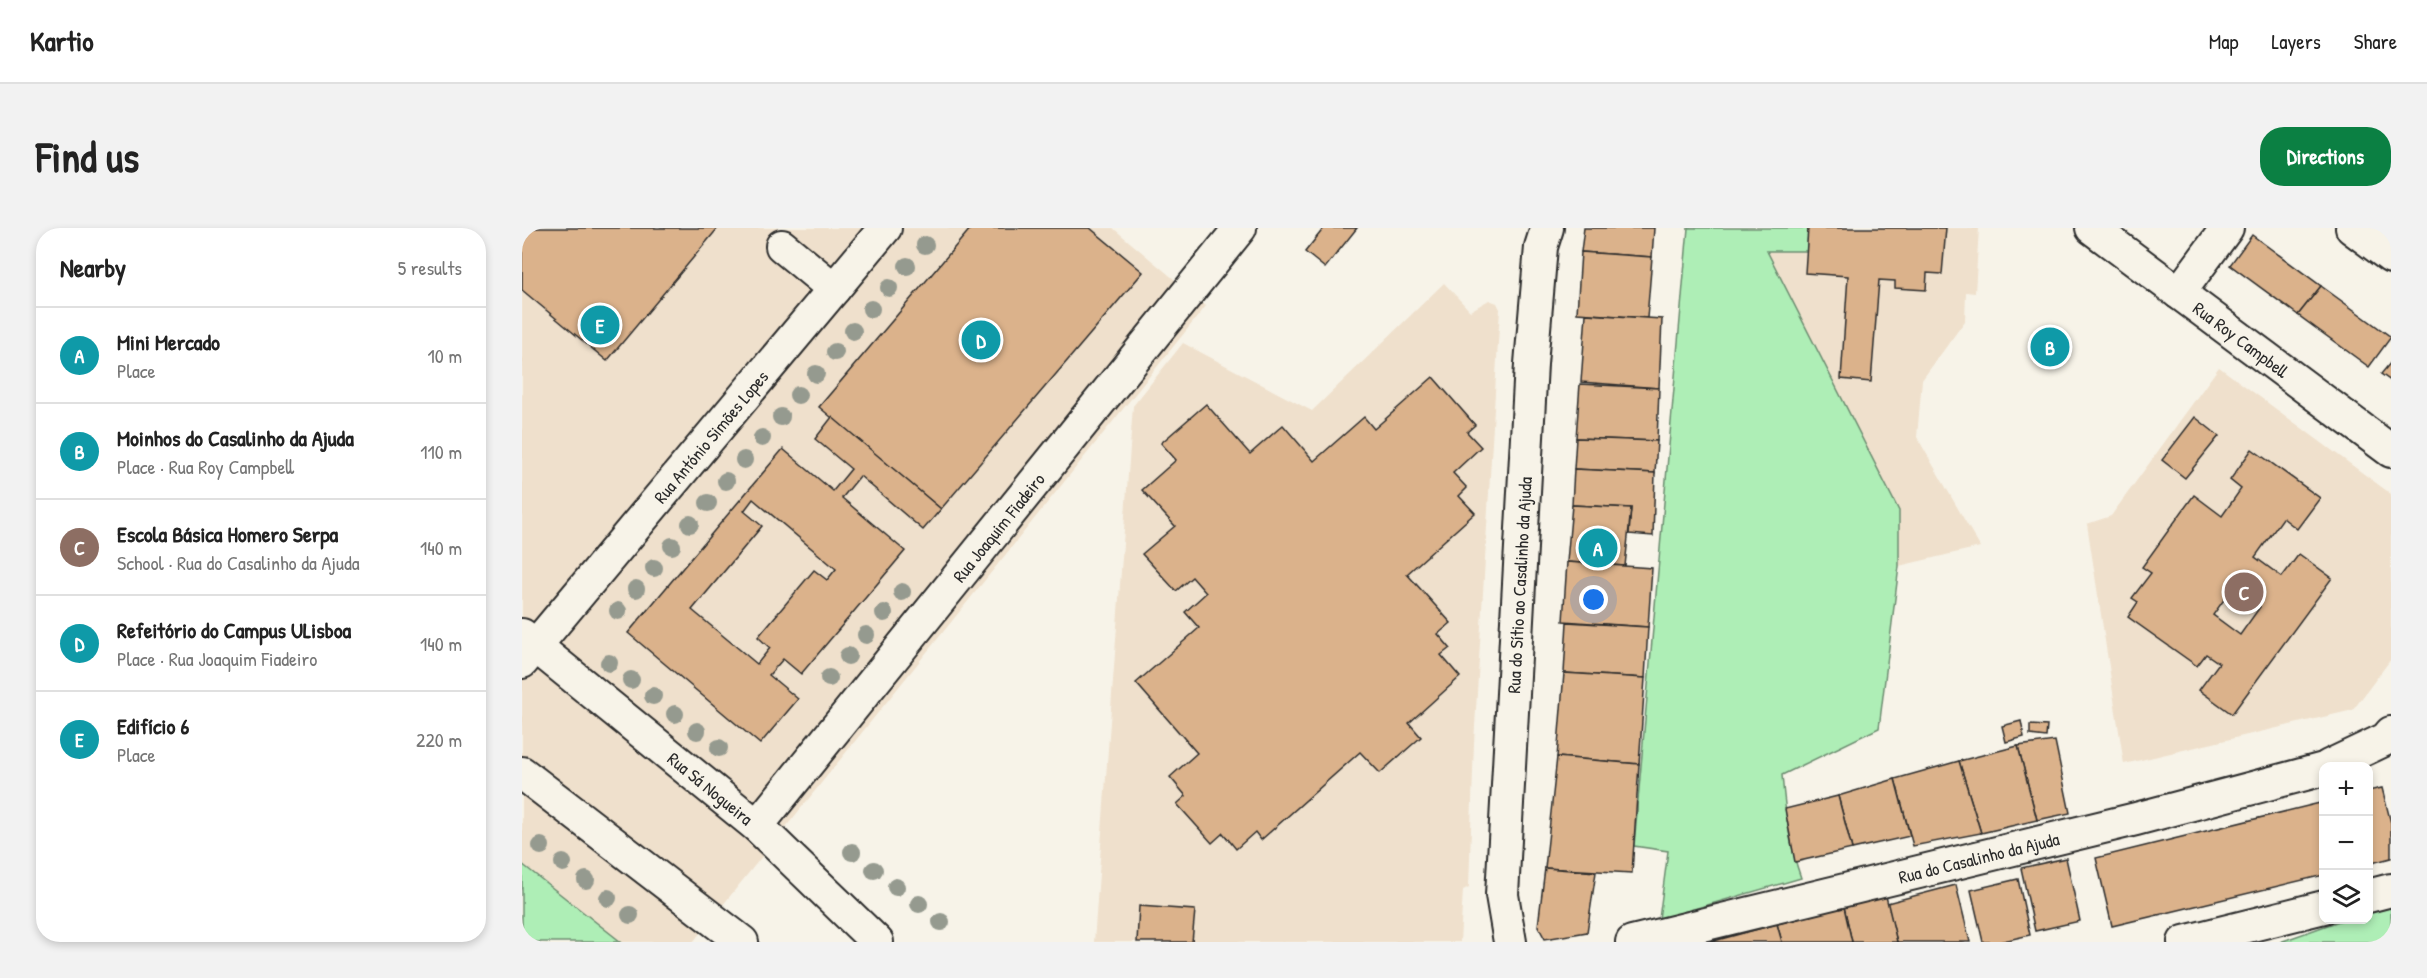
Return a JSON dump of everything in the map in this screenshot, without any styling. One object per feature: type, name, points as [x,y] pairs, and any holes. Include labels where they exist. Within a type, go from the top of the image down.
[{"type":"street","name":"Rua António Simões Lopes","points":[[526,648],[885,228]]},
{"type":"street","name":"Rua Joaquim Fiadeiro","points":[[758,826],[1240,228]]},
{"type":"street","name":"Rua do Sítio ao Casalinho da Ajuda","points":[[1510,942],[1502,895],[1531,364],[1541,247],[1547,228]]},
{"type":"street","name":"Rua Roy Campbell","points":[[2092,228],[2391,451]]},
{"type":"street","points":[[2179,293],[2227,228]]},
{"type":"street","points":[[2352,228],[2391,257]]},
{"type":"street","points":[[782,246],[834,289]]},
{"type":"street","name":"Rua Sá Nogueira","points":[[526,648],[758,826],[877,942]]},
{"type":"street","points":[[2338,762],[2386,740],[2391,733]]},
{"type":"street","name":"Rua do Casalinho da Ajuda","points":[[1632,942],[2136,819],[2319,770]]},
{"type":"street","points":[[522,773],[742,942]]},
{"type":"street","points":[[2373,895],[2391,890]]},
{"type":"street","points":[[2184,942],[2319,908]]},
{"type":"shaded area","points":[[522,228],[1113,228],[1206,306],[693,942],[541,942],[522,927]]},
{"type":"shaded area","points":[[1808,228],[1979,228],[1975,293],[1966,292],[1965,321],[1922,380],[1917,437],[1980,547],[1899,566],[1898,511],[1767,251],[1806,251]]},
{"type":"shaded area","points":[[1444,283],[1470,311],[1489,300],[1497,303],[1500,309],[1474,743],[1469,887],[1463,890],[1460,942],[1094,942],[1133,406],[1183,343],[1312,411]]},
{"type":"shaded area","points":[[2219,367],[2391,494],[2391,659],[2353,710],[2124,764],[2087,524],[2111,516]]},
{"type":"green space","points":[[1688,228],[1808,228],[1807,251],[1767,251],[1899,511],[1899,566],[1879,728],[1782,775],[1786,814],[1801,878],[1659,919],[1668,851],[1634,846]]},
{"type":"green space","points":[[522,864],[621,942],[522,942]]},
{"type":"green space","points":[[2391,899],[2391,942],[2280,942],[2331,924],[2373,924],[2373,906]]},
{"type":"building","points":[[522,228],[718,228],[607,361],[522,290]]},
{"type":"building","points":[[971,228],[1090,228],[1143,272],[941,509],[819,407]]},
{"type":"building","points":[[1324,228],[1357,228],[1325,268],[1305,252]]},
{"type":"building","points":[[1584,228],[1654,228],[1652,257],[1581,252]]},
{"type":"building","points":[[1808,228],[1946,228],[1942,274],[1927,273],[1926,290],[1895,288],[1895,281],[1879,280],[1871,382],[1841,379],[1848,276],[1805,273]]},
{"type":"building","points":[[2252,235],[2321,286],[2298,315],[2230,265]]},
{"type":"building","points":[[1581,252],[1652,257],[1647,318],[1577,313]]},
{"type":"building","points":[[2321,286],[2391,337],[2369,367],[2298,315]]},
{"type":"building","points":[[1586,314],[1662,319],[1659,388],[1581,382]]},
{"type":"building","points":[[2391,362],[2391,381],[2381,374]]},
{"type":"building","points":[[1433,377],[1475,425],[1467,432],[1481,447],[1453,473],[1467,488],[1459,496],[1475,513],[1407,574],[1451,623],[1438,634],[1450,648],[1441,655],[1460,677],[1409,723],[1421,737],[1380,773],[1360,752],[1261,840],[1255,832],[1236,849],[1223,833],[1212,843],[1177,804],[1186,796],[1170,777],[1197,753],[1136,683],[1199,628],[1185,612],[1206,593],[1192,577],[1176,591],[1142,554],[1175,526],[1142,490],[1176,460],[1161,443],[1206,404],[1250,454],[1283,425],[1314,461],[1364,417],[1374,429]]},
{"type":"building","points":[[1580,384],[1659,388],[1657,441],[1576,438]]},
{"type":"building","points":[[832,417],[941,509],[923,530],[860,476],[842,498],[905,551],[801,674],[783,659],[769,675],[798,699],[760,744],[628,633],[783,449],[833,491],[851,469],[815,439]],"holes":[[[753,499],[836,569],[827,580],[814,570],[758,637],[770,648],[757,664],[692,610],[762,526],[744,511]]]},
{"type":"building","points":[[2195,417],[2219,436],[2185,478],[2162,460]]},
{"type":"building","points":[[1576,438],[1657,441],[1655,473],[1574,469]]},
{"type":"building","points":[[2252,449],[2320,498],[2297,529],[2283,518],[2255,557],[2282,577],[2299,554],[2332,578],[2232,714],[2199,690],[2219,663],[2206,654],[2197,666],[2128,617],[2138,602],[2132,598],[2151,573],[2142,567],[2194,495],[2222,516],[2241,489],[2230,480]],"holes":[[[2233,587],[2260,607],[2240,635],[2213,615]]]},
{"type":"building","points":[[1574,469],[1655,473],[1653,536],[1629,534],[1631,508],[1572,505]]},
{"type":"building","points":[[1572,505],[1631,508],[1625,566],[1567,562]]},
{"type":"building","points":[[1567,562],[1652,568],[1648,627],[1563,621]]},
{"type":"building","points":[[1567,622],[1648,627],[1645,678],[1564,673]]},
{"type":"building","points":[[1564,673],[1645,678],[1639,764],[1557,757]]},
{"type":"building","points":[[2021,721],[2024,737],[2006,742],[2002,726]]},
{"type":"building","points":[[2030,725],[2047,726],[2046,737],[2030,735]]},
{"type":"building","points":[[2055,741],[2070,813],[2037,820],[2018,746]]},
{"type":"building","points":[[2018,746],[2037,820],[1981,833],[1959,761]]},
{"type":"building","points":[[1557,757],[1639,764],[1632,873],[1545,868]]},
{"type":"building","points":[[1959,761],[1981,833],[1913,846],[1895,779]]},
{"type":"building","points":[[1895,779],[1910,836],[1852,849],[1838,796]]},
{"type":"building","points":[[2382,788],[2391,823],[2391,858],[2373,863],[2373,816],[2373,790]]},
{"type":"building","points":[[1838,796],[1852,849],[1795,862],[1785,809]]},
{"type":"building","points":[[2319,803],[2319,876],[2112,926],[2096,858]]},
{"type":"building","points":[[2066,858],[2080,921],[2035,931],[2021,868]]},
{"type":"building","points":[[1545,868],[1596,872],[1587,932],[1545,939],[1538,926]]},
{"type":"building","points":[[2018,879],[2030,935],[1999,942],[1983,942],[1971,890]]},
{"type":"building","points":[[1956,885],[1970,942],[1897,942],[1887,903]]},
{"type":"building","points":[[1886,896],[1897,942],[1852,942],[1844,907]]},
{"type":"building","points":[[1139,906],[1195,910],[1192,942],[1137,942]]},
{"type":"building","points":[[1844,907],[1852,942],[1782,942],[1777,924]]},
{"type":"building","points":[[1777,924],[1782,942],[1710,942]]},
{"type":"place","name":"Edifício 6","points":[[600,325]]},
{"type":"place","name":"Refeitório do Campus ULisboa","points":[[981,340]]},
{"type":"place","name":"Moinhos do Casalinho da Ajuda","points":[[2050,347]]},
{"type":"place","name":"Mini Mercado","points":[[1598,548]]},
{"type":"place","name":"Escola Básica Homero Serpa","points":[[2244,592]]}]
